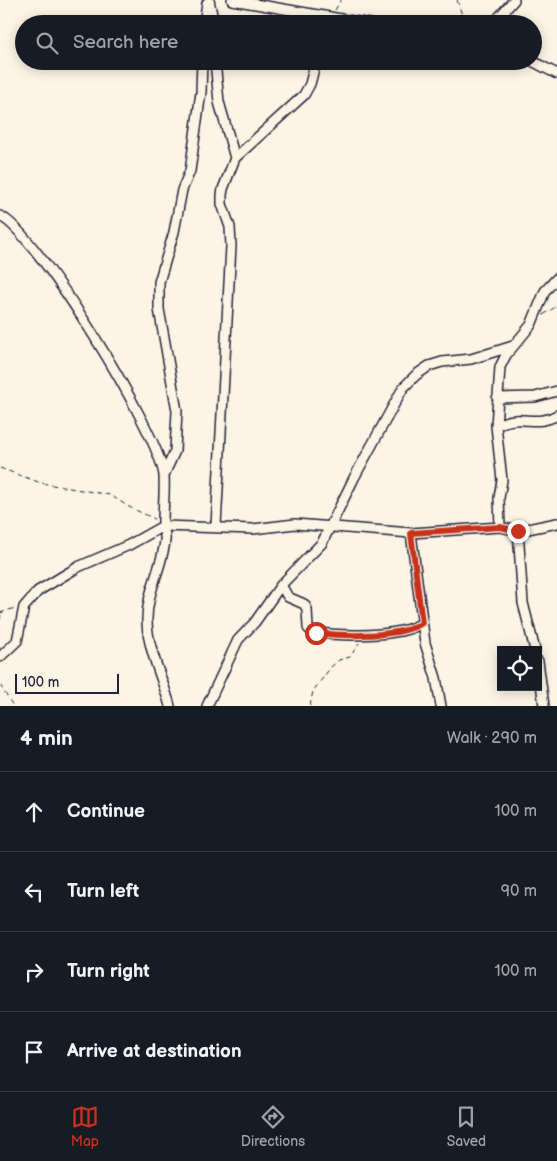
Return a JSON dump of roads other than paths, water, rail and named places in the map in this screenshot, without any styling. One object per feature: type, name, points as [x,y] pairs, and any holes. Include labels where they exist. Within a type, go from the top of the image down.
[{"type":"street","points":[[206,15],[208,0]]},
{"type":"street","points":[[208,0],[212,15]]},
{"type":"street","points":[[232,0],[306,15]]},
{"type":"street","points":[[501,15],[514,0]]},
{"type":"street","points":[[542,67],[556,75]]},
{"type":"street","points":[[164,475],[175,451],[176,411],[159,309],[159,282],[174,232],[182,190],[190,172],[201,92],[202,70]]},
{"type":"street","points":[[216,70],[219,102],[235,158]]},
{"type":"street","points":[[216,526],[231,246],[230,227],[222,204],[223,188],[235,158],[304,95],[310,84],[314,70]]},
{"type":"street","points":[[0,216],[18,230],[62,286],[95,336],[102,353],[124,387],[157,454],[164,475],[163,523],[165,540],[150,596],[147,623],[150,642],[170,706]]},
{"type":"street","points":[[500,527],[499,498],[502,480],[496,426],[500,367],[513,346],[531,325],[546,291],[557,278]]},
{"type":"street","points":[[207,706],[238,640],[255,622],[281,585],[322,543],[354,478],[403,388],[416,375],[442,362],[471,358],[513,346]]},
{"type":"street","points":[[497,398],[535,397],[557,391]]},
{"type":"street","points":[[496,426],[509,419],[544,421],[557,415]]},
{"type":"street","points":[[0,657],[17,641],[27,602],[38,591],[78,567],[129,545],[163,523],[259,528],[295,524],[411,533],[500,527],[518,531],[557,523]]},
{"type":"street","points":[[518,531],[524,603],[534,646]]},
{"type":"street","points":[[411,533],[422,623],[441,706]]},
{"type":"street","points":[[281,585],[288,597],[304,604],[307,609],[308,628],[312,632],[368,634],[403,631],[422,623]]},
{"type":"street","points":[[542,691],[544,706]]}]
